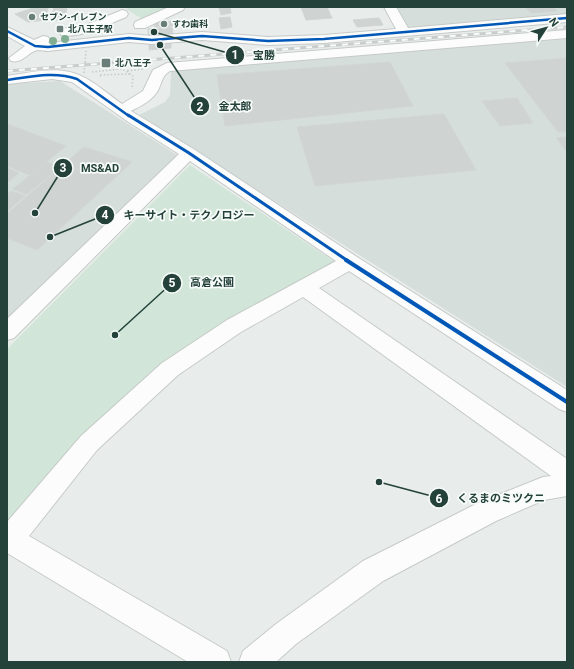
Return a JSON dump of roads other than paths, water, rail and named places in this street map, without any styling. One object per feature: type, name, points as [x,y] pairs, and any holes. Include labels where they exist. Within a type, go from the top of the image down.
[{"type":"street","points":[[140,25],[179,7]]},
{"type":"street","points":[[390,7],[404,32]]},
{"type":"street","points":[[83,44],[103,22],[118,9],[140,25]]},
{"type":"street","points":[[13,35],[35,46],[48,47],[83,44],[120,38],[152,40],[202,36],[268,41],[324,39],[567,18]]},
{"type":"street","points":[[13,35],[82,30],[103,22]]},
{"type":"street","points":[[140,25],[140,39]]},
{"type":"street","points":[[56,33],[83,44]]},
{"type":"street","points":[[11,60],[56,33]]},
{"type":"street","points":[[121,110],[148,94],[152,89],[156,75],[160,70],[167,67],[567,34]]},
{"type":"street","points":[[11,60],[19,45],[13,35]]},
{"type":"street","points":[[7,80],[70,75],[77,79],[121,110],[189,153],[350,262],[567,402]]},
{"type":"street","points":[[7,332],[189,153]]},
{"type":"street","points":[[216,662],[8,539],[89,443],[170,369],[234,326],[350,262]]},
{"type":"street","points":[[304,288],[567,473]]},
{"type":"street","points":[[254,662],[286,634],[373,571],[486,512],[543,489],[567,484]]},
{"type":"railway","points":[[7,71],[567,27]]},
{"type":"place","name":"セブン-イレブン","points":[[32,17]]},
{"type":"place","name":"すわ歯科","points":[[164,24]]},
{"type":"place","name":"北八王子駅","points":[[60,29]]},
{"type":"place","name":"宝勝","points":[[154,32]]},
{"type":"place","name":"金太郎","points":[[160,45]]},
{"type":"place","name":"北八王子","points":[[106,63]]},
{"type":"place","name":"MS&AD","points":[[35,213]]},
{"type":"place","name":"キーサイト・テクノロジー","points":[[50,237]]},
{"type":"place","name":"高倉公園","points":[[115,335]]},
{"type":"place","name":"くるまのミツクニ","points":[[379,482]]}]
